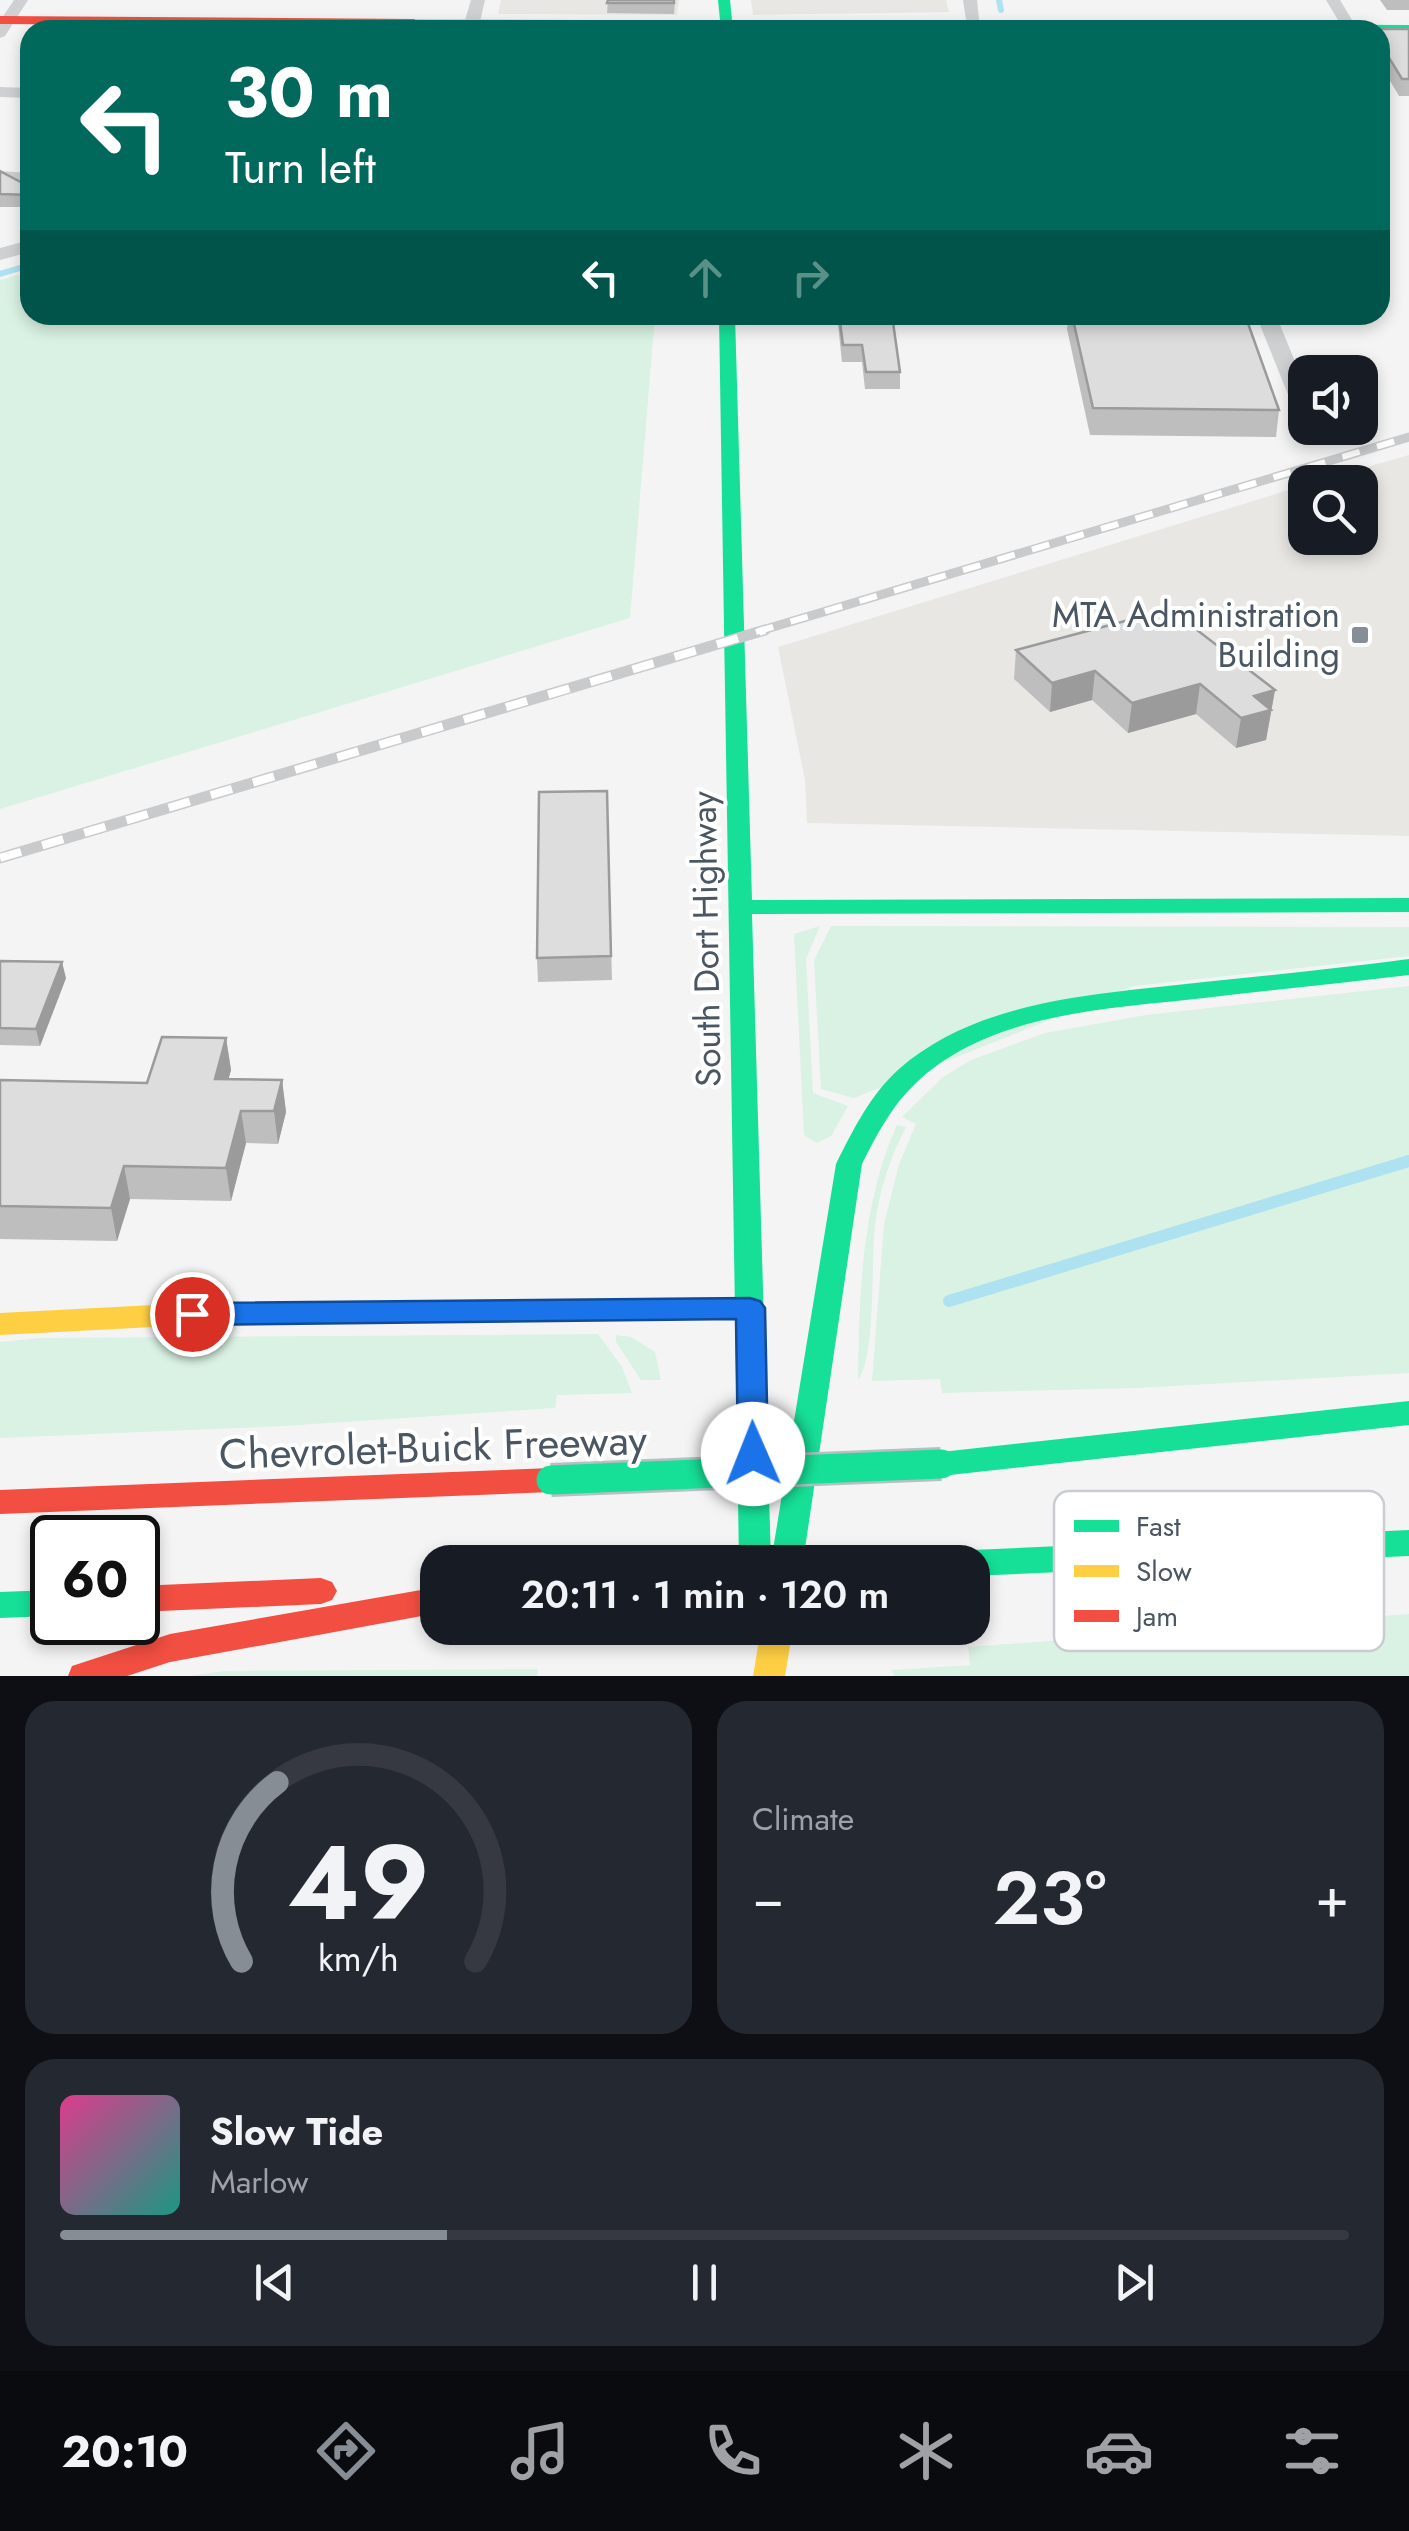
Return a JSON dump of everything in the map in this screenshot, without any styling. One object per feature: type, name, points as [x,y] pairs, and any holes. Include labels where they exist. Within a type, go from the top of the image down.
[{"type":"main road","points":[[8,18],[524,20]]},
{"type":"main road","name":"South Dort Highway","points":[[727,325],[755,1545]]},
{"type":"main road","points":[[741,907],[1409,905]]},
{"type":"main road","points":[[789,1545],[849,1164],[874,1111],[915,1068],[942,1048],[982,1031],[1070,1007],[1409,967]]},
{"type":"main road","points":[[0,1324],[192,1314],[750,1308]]},
{"type":"main road","points":[[941,1464],[1409,1413]]},
{"type":"main road","name":"Chevrolet-Buick Freeway","points":[[0,1502],[1292,1449]]},
{"type":"main road","points":[[1384,1544],[1409,1543]]},
{"type":"main road","points":[[990,1561],[1054,1558]]},
{"type":"main road","points":[[160,1599],[420,1587]]},
{"type":"main road","points":[[84,1676],[170,1648],[420,1603]]},
{"type":"main road","points":[[0,1606],[30,1604]]},
{"type":"main road","points":[[757,1645],[758,1676]]},
{"type":"main road","points":[[769,1676],[774,1645]]},
{"type":"street","points":[[1270,325],[1288,370]]},
{"type":"shaded area","points":[[501,0],[679,0],[677,15],[498,14]]},
{"type":"shaded area","points":[[751,0],[946,0],[949,12],[753,15]]},
{"type":"shaded area","points":[[1409,455],[1409,836],[807,823],[805,780],[778,647],[1288,490],[1288,555],[1378,555],[1378,465],[1374,465]]},
{"type":"green space","points":[[20,275],[20,325],[654,325],[630,618],[0,809],[0,280]]},
{"type":"green space","points":[[820,926],[806,959],[813,1093],[848,1106],[831,1136],[817,1143],[804,1135],[794,934]]},
{"type":"green space","points":[[831,926],[1409,927],[1409,956],[1134,986],[854,1098],[821,1089],[814,960]]},
{"type":"green space","points":[[1409,986],[1409,1373],[1137,1388],[942,1393],[940,1379],[872,1381],[884,1224],[899,1164],[916,1124],[902,1117],[943,1077],[971,1060],[1045,1033],[1146,1015]]},
{"type":"green space","points":[[897,1125],[906,1127],[890,1162],[877,1213],[868,1351],[858,1380],[862,1283],[870,1217],[885,1155]]},
{"type":"green space","points":[[598,1334],[622,1367],[632,1393],[557,1395],[555,1408],[283,1426],[0,1438],[0,1342],[40,1338]]},
{"type":"green space","points":[[616,1335],[631,1337],[655,1352],[661,1380],[641,1380],[616,1342]]},
{"type":"green space","points":[[1409,1614],[1409,1676],[894,1676],[891,1670],[970,1665],[968,1647],[1054,1641],[1054,1651],[1384,1651],[1384,1616]]},
{"type":"green space","points":[[538,1669],[537,1676],[189,1676],[224,1671]]},
{"type":"building","points":[[674,0],[674,3],[607,3]]},
{"type":"building","points":[[1390,29],[1409,29],[1409,79],[1402,79],[1390,59]]},
{"type":"building","points":[[0,171],[20,182],[20,195],[0,194]]},
{"type":"building","points":[[840,325],[893,325],[900,372],[866,372],[862,345],[843,345]]},
{"type":"building","points":[[1074,325],[1249,325],[1279,410],[1093,408]]},
{"type":"building","points":[[1144,616],[1157,627],[1184,620],[1275,690],[1254,696],[1271,710],[1241,718],[1200,684],[1132,703],[1095,671],[1052,683],[1016,650]]},
{"type":"building","points":[[607,791],[611,956],[537,958],[539,792]]},
{"type":"building","points":[[0,961],[62,962],[36,1029],[0,1028]]},
{"type":"building","points":[[162,1037],[226,1038],[215,1079],[282,1080],[274,1111],[241,1111],[226,1168],[124,1166],[111,1208],[0,1206],[0,1080],[147,1083]]},
{"type":"waterway","points":[[999,0],[1001,10]]},
{"type":"waterway","points":[[0,274],[20,268]]},
{"type":"waterway","points":[[949,1301],[1409,1161]]},
{"type":"railway","points":[[756,632],[1409,437]]},
{"type":"railway","points":[[0,858],[765,630]]},
{"type":"traffic: fast","points":[[724,0],[726,20]]},
{"type":"traffic: fast","points":[[1390,29],[1409,29]]},
{"type":"traffic: fast","points":[[727,325],[755,1545]]},
{"type":"traffic: fast","points":[[741,907],[1409,905]]},
{"type":"traffic: fast","points":[[790,1545],[849,1164],[874,1114],[908,1076],[947,1047],[992,1027],[1041,1013],[1092,1003],[1409,967]]},
{"type":"traffic: fast","points":[[941,1464],[1409,1413]]},
{"type":"traffic: fast","points":[[551,1480],[941,1464]]},
{"type":"traffic: fast","points":[[1384,1544],[1409,1543]]},
{"type":"traffic: fast","points":[[990,1562],[1054,1559]]},
{"type":"traffic: fast","points":[[0,1605],[30,1604]]},
{"type":"traffic: slow","points":[[0,1324],[192,1314],[750,1308]]},
{"type":"traffic: slow","points":[[769,1676],[774,1645]]},
{"type":"traffic: jam","points":[[0,20],[20,20]]},
{"type":"traffic: jam","points":[[0,1502],[551,1480]]},
{"type":"traffic: jam","points":[[160,1598],[321,1591]]},
{"type":"traffic: jam","points":[[84,1676],[170,1648],[420,1603]]},
{"type":"place","name":"MTA Administration Building","points":[[1360,635]]},
{"type":"route","points":[[192,1314],[750,1308],[753,1454]]}]
